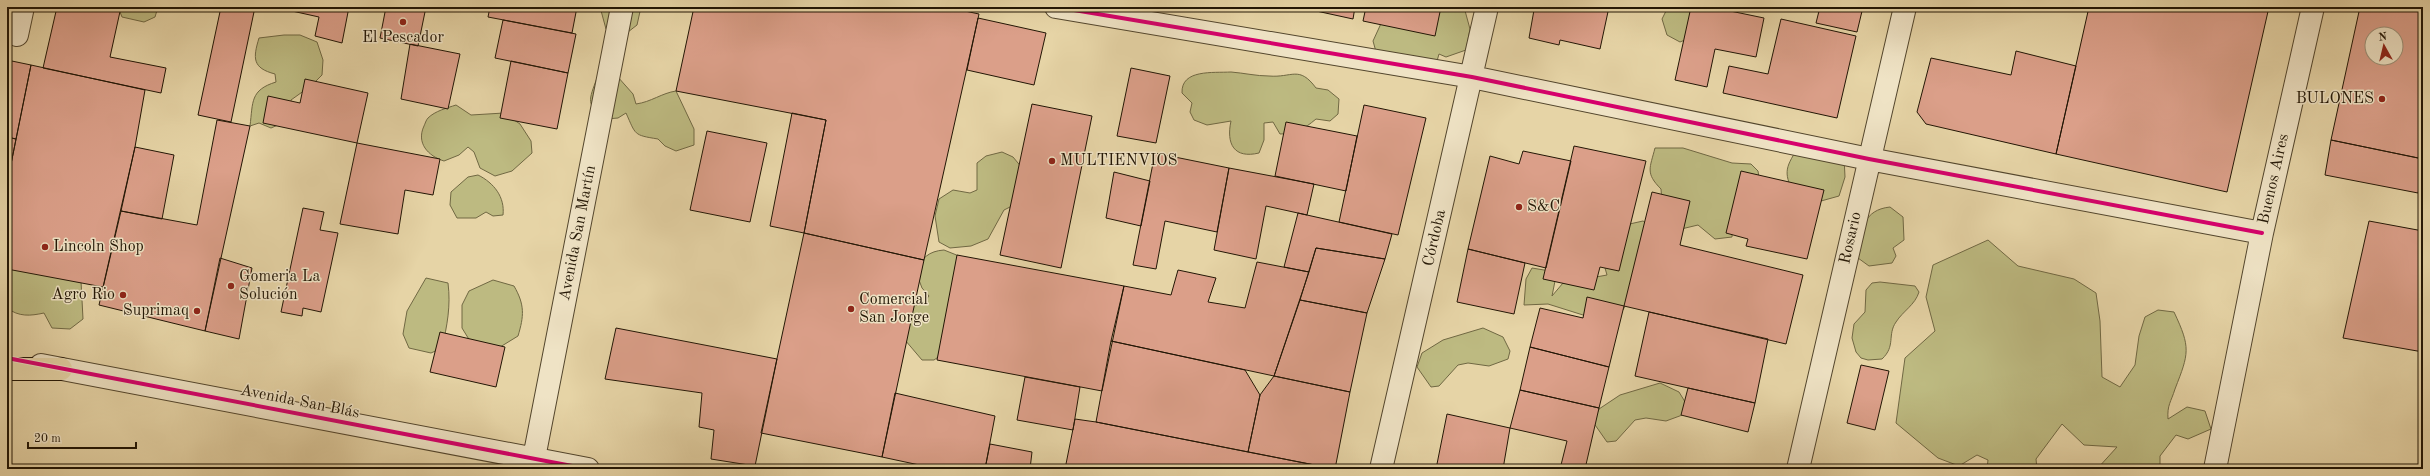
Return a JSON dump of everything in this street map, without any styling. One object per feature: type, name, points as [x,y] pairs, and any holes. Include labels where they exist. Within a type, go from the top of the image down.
[{"type":"highway","points":[[7,369],[61,369]]},
{"type":"street","points":[[18,35],[23,7]]},
{"type":"street","name":"Avenida San Martín","points":[[534,458],[622,7]]},
{"type":"street","points":[[1056,7],[1472,77],[1869,159],[2262,233]]},
{"type":"street","name":"Córdoba","points":[[1381,469],[1487,7]]},
{"type":"street","name":"Rosario","points":[[1798,469],[1905,7]]},
{"type":"street","name":"Buenos Aires","points":[[2215,469],[2262,233],[2313,7]]},
{"type":"street","name":"Avenida San Blás","points":[[7,358],[588,469]]},
{"type":"shaded area","points":[[118,7],[158,7],[155,17],[144,22],[122,17]]},
{"type":"shaded area","points":[[600,7],[641,7],[637,25],[628,32],[606,29]]},
{"type":"shaded area","points":[[1436,7],[1464,7],[1470,29],[1466,50],[1446,57],[1439,54],[1437,61],[1380,66],[1373,41],[1384,17]]},
{"type":"shaded area","points":[[1668,7],[1702,7],[1695,36],[1680,42],[1667,35],[1662,19]]},
{"type":"shaded area","points":[[300,35],[317,42],[323,60],[322,75],[312,85],[291,100],[291,109],[285,122],[271,128],[259,123],[250,126],[254,98],[261,89],[276,82],[275,74],[262,69],[256,61],[255,57],[259,38]]},
{"type":"shaded area","points":[[1231,72],[1264,76],[1300,75],[1310,81],[1316,88],[1328,90],[1339,99],[1338,114],[1330,121],[1316,119],[1308,126],[1300,130],[1286,134],[1280,134],[1273,122],[1264,123],[1264,140],[1259,153],[1243,154],[1238,152],[1231,143],[1231,121],[1207,125],[1194,120],[1190,112],[1192,103],[1182,93],[1183,85],[1192,76],[1207,73]]},
{"type":"shaded area","points":[[617,76],[633,94],[636,104],[676,91],[694,129],[694,145],[676,151],[665,146],[658,139],[636,133],[626,113],[618,118],[606,119],[599,114],[592,106],[591,102],[592,92],[597,78]]},
{"type":"shaded area","points":[[456,105],[471,115],[504,113],[520,124],[531,141],[532,153],[512,171],[495,176],[480,168],[474,152],[468,147],[459,155],[444,161],[433,156],[425,148],[422,138],[422,132],[426,121],[434,113]]},
{"type":"shaded area","points":[[1655,148],[1683,148],[1732,163],[1751,164],[1758,171],[1760,184],[1733,219],[1732,237],[1715,239],[1698,225],[1677,230],[1663,215],[1661,189],[1653,179],[1650,170]]},
{"type":"shaded area","points":[[1798,148],[1844,157],[1845,177],[1839,196],[1821,201],[1795,196],[1787,177],[1787,172],[1790,161]]},
{"type":"shaded area","points":[[1002,152],[1013,157],[1023,169],[1020,202],[1004,210],[988,239],[971,246],[950,248],[939,242],[935,216],[939,199],[953,190],[970,193],[977,190],[977,163],[986,156]]},
{"type":"shaded area","points":[[478,175],[489,182],[497,191],[502,202],[503,215],[493,216],[486,212],[476,218],[457,218],[450,205],[451,192],[468,177]]},
{"type":"shaded area","points":[[1890,207],[1903,217],[1904,240],[1893,248],[1896,256],[1892,263],[1869,266],[1858,258],[1855,251],[1862,228],[1869,216],[1874,212]]},
{"type":"shaded area","points":[[1643,221],[1650,225],[1631,294],[1623,310],[1587,313],[1583,315],[1548,304],[1524,305],[1526,279],[1532,268],[1550,271],[1556,276],[1552,296],[1563,283],[1607,275],[1605,268],[1625,225]]},
{"type":"shaded area","points":[[1988,240],[2018,266],[2074,279],[2096,293],[2100,321],[2102,377],[2120,387],[2135,365],[2139,336],[2145,317],[2158,310],[2174,312],[2183,334],[2186,350],[2183,367],[2169,407],[2168,419],[2187,407],[2205,411],[2211,429],[2188,439],[2176,435],[2160,456],[2160,469],[2097,469],[2117,447],[2084,445],[2062,424],[2036,459],[2037,469],[1987,469],[1988,460],[1977,455],[1959,466],[1938,458],[1896,423],[1905,358],[1935,331],[1926,297],[1933,265]]},
{"type":"shaded area","points":[[944,250],[959,256],[951,348],[934,360],[922,360],[905,340],[908,308],[924,302],[929,296],[922,288],[916,272],[920,263],[926,256],[934,252]]},
{"type":"shaded area","points":[[7,267],[81,281],[83,319],[70,329],[52,328],[44,313],[25,315],[11,311],[7,308]]},
{"type":"shaded area","points":[[426,278],[448,283],[449,291],[448,316],[442,348],[431,353],[409,348],[403,334],[407,311]]},
{"type":"shaded area","points":[[493,280],[514,286],[522,305],[522,316],[518,336],[492,352],[470,341],[462,328],[462,305],[469,291]]},
{"type":"shaded area","points":[[1880,282],[1915,286],[1919,292],[1915,301],[1899,318],[1893,327],[1889,350],[1886,354],[1882,359],[1868,360],[1861,358],[1856,352],[1852,338],[1854,324],[1865,312],[1866,290],[1872,283]]},
{"type":"shaded area","points":[[1483,328],[1503,337],[1510,351],[1508,359],[1489,366],[1468,363],[1458,365],[1439,386],[1431,387],[1417,367],[1422,353],[1443,340]]},
{"type":"shaded area","points":[[1660,383],[1679,392],[1687,405],[1685,414],[1666,421],[1646,418],[1635,420],[1616,441],[1607,442],[1593,422],[1599,409],[1620,395]]},
{"type":"building","points":[[57,7],[121,7],[110,57],[166,68],[161,93],[43,68]]},
{"type":"building","points":[[221,7],[255,7],[231,122],[198,115]]},
{"type":"building","points":[[293,7],[349,7],[342,43],[315,36],[319,17],[292,11]]},
{"type":"building","name":"El Pescador","points":[[386,7],[426,7],[418,46],[380,38]]},
{"type":"building","points":[[490,7],[577,7],[572,33],[488,17]]},
{"type":"building","points":[[694,7],[946,7],[979,14],[924,260],[804,233],[826,120],[676,91]]},
{"type":"building","points":[[1298,7],[1355,7],[1353,19]]},
{"type":"building","points":[[1366,7],[1441,7],[1435,36],[1363,21]]},
{"type":"building","points":[[1519,7],[1609,7],[1600,49],[1560,40],[1559,45],[1529,38],[1534,10]]},
{"type":"building","points":[[1691,7],[1711,7],[1764,18],[1756,57],[1715,49],[1707,87],[1675,80]]},
{"type":"building","points":[[1820,7],[1863,7],[1857,32],[1816,23]]},
{"type":"building","points":[[2089,7],[2269,7],[2227,192],[2056,154]]},
{"type":"building","name":"BULONES","points":[[2360,7],[2423,7],[2423,159],[2331,140]]},
{"type":"building","points":[[978,18],[1046,33],[1034,85],[967,70]]},
{"type":"building","points":[[1781,19],[1856,36],[1837,118],[1723,93],[1729,66],[1768,74]]},
{"type":"building","points":[[503,20],[576,34],[568,73],[495,58]]},
{"type":"building","points":[[410,44],[460,54],[448,109],[401,99]]},
{"type":"building","points":[[2016,51],[2076,66],[2056,154],[1926,124],[1917,112],[1931,58],[2011,75]]},
{"type":"building","points":[[7,60],[31,65],[16,139],[7,137]]},
{"type":"building","points":[[511,61],[568,73],[557,129],[500,118]]},
{"type":"building","points":[[31,65],[145,90],[135,147],[103,287],[7,269],[7,184]]},
{"type":"building","points":[[1131,68],[1170,76],[1156,143],[1117,136]]},
{"type":"building","points":[[305,79],[368,93],[357,143],[263,123],[268,96],[300,103]]},
{"type":"building","name":"MULTIENVIOS","points":[[1032,104],[1092,116],[1061,268],[1000,255]]},
{"type":"building","points":[[1364,105],[1426,118],[1398,235],[1339,222]]},
{"type":"building","points":[[792,113],[826,120],[804,233],[770,226]]},
{"type":"building","points":[[217,120],[250,126],[205,331],[99,305],[121,211],[197,225]]},
{"type":"building","points":[[1286,122],[1357,136],[1346,191],[1275,176]]},
{"type":"building","points":[[707,131],[767,143],[750,222],[690,210]]},
{"type":"building","points":[[7,137],[16,139],[7,184]]},
{"type":"building","points":[[2331,140],[2423,159],[2423,174],[2418,193],[2325,175]]},
{"type":"building","points":[[357,143],[440,159],[433,195],[405,190],[398,234],[340,224]]},
{"type":"building","points":[[1574,146],[1646,161],[1619,271],[1600,267],[1594,290],[1543,279]]},
{"type":"building","points":[[135,147],[174,155],[162,219],[121,211]]},
{"type":"building","name":"S&C","points":[[1523,151],[1571,161],[1546,268],[1468,249],[1490,156],[1519,164]]},
{"type":"building","points":[[1155,153],[1229,168],[1217,232],[1165,221],[1156,269],[1133,265]]},
{"type":"building","points":[[1229,168],[1314,184],[1307,215],[1266,206],[1256,259],[1214,250]]},
{"type":"building","points":[[1741,171],[1824,190],[1807,259],[1746,246],[1748,239],[1726,233]]},
{"type":"building","points":[[1114,172],[1150,181],[1141,226],[1106,218]]},
{"type":"building","points":[[1652,192],[1690,201],[1680,245],[1803,275],[1786,344],[1624,306]]},
{"type":"building","points":[[303,208],[324,212],[320,230],[338,233],[321,312],[303,308],[302,316],[281,312]]},
{"type":"building","points":[[1298,213],[1392,234],[1385,259],[1316,248],[1309,272],[1284,267]]},
{"type":"building","points":[[2369,221],[2423,231],[2423,352],[2343,338]]},
{"type":"building","name":"Comercial San Jorge","points":[[804,233],[924,260],[882,457],[761,433]]},
{"type":"building","points":[[1316,248],[1385,259],[1367,313],[1300,300]]},
{"type":"building","points":[[1468,249],[1525,263],[1514,314],[1457,302]]},
{"type":"building","points":[[957,255],[1124,286],[1102,391],[937,360]]},
{"type":"building","name":"Gomeria La Solución","points":[[220,258],[252,268],[239,339],[205,331]]},
{"type":"building","points":[[1257,262],[1309,272],[1274,376],[1111,341],[1124,286],[1171,295],[1178,270],[1216,278],[1208,302],[1245,308]]},
{"type":"building","points":[[1587,297],[1624,306],[1609,367],[1530,347],[1540,308],[1583,318]]},
{"type":"building","points":[[1300,300],[1367,313],[1350,392],[1274,376]]},
{"type":"building","points":[[1649,312],[1768,339],[1755,403],[1635,376]]},
{"type":"building","points":[[616,328],[777,359],[755,466],[711,459],[714,430],[699,427],[702,393],[605,379]]},
{"type":"building","points":[[440,332],[505,347],[496,387],[430,372]]},
{"type":"building","points":[[1111,341],[1245,370],[1260,395],[1248,452],[1096,422]]},
{"type":"building","points":[[1530,347],[1609,367],[1599,408],[1520,390]]},
{"type":"building","points":[[1861,365],[1889,371],[1875,430],[1847,423]]},
{"type":"building","points":[[1274,376],[1350,392],[1335,469],[1248,452],[1260,395]]},
{"type":"building","points":[[1025,377],[1080,387],[1073,430],[1017,420]]},
{"type":"building","points":[[1688,388],[1755,403],[1748,432],[1681,415]]},
{"type":"building","points":[[1520,390],[1599,408],[1585,469],[1561,465],[1567,441],[1510,428]]},
{"type":"building","points":[[895,393],[995,416],[985,469],[938,469],[882,457]]},
{"type":"building","points":[[1447,414],[1510,428],[1503,469],[1436,469]]},
{"type":"building","points":[[1075,419],[1096,422],[1335,469],[1065,469]]},
{"type":"building","points":[[990,444],[1032,452],[1030,469],[985,469]]},
{"type":"cycle path","points":[[1056,7],[1472,77],[1869,159],[2262,233]]},
{"type":"cycle path","points":[[7,358],[588,469]]},
{"type":"place","name":"El Pescador","points":[[403,22]]},
{"type":"place","name":"BULONES","points":[[2382,99]]},
{"type":"place","name":"MULTIENVIOS","points":[[1052,161]]},
{"type":"place","name":"S&C","points":[[1519,207]]},
{"type":"place","name":"Lincoln Shop","points":[[45,247]]},
{"type":"place","name":"Gomeria La Solución","points":[[231,286]]},
{"type":"place","name":"Agro Rio","points":[[123,295]]},
{"type":"place","name":"Comercial San Jorge","points":[[851,309]]},
{"type":"place","name":"Suprimaq","points":[[197,311]]}]
